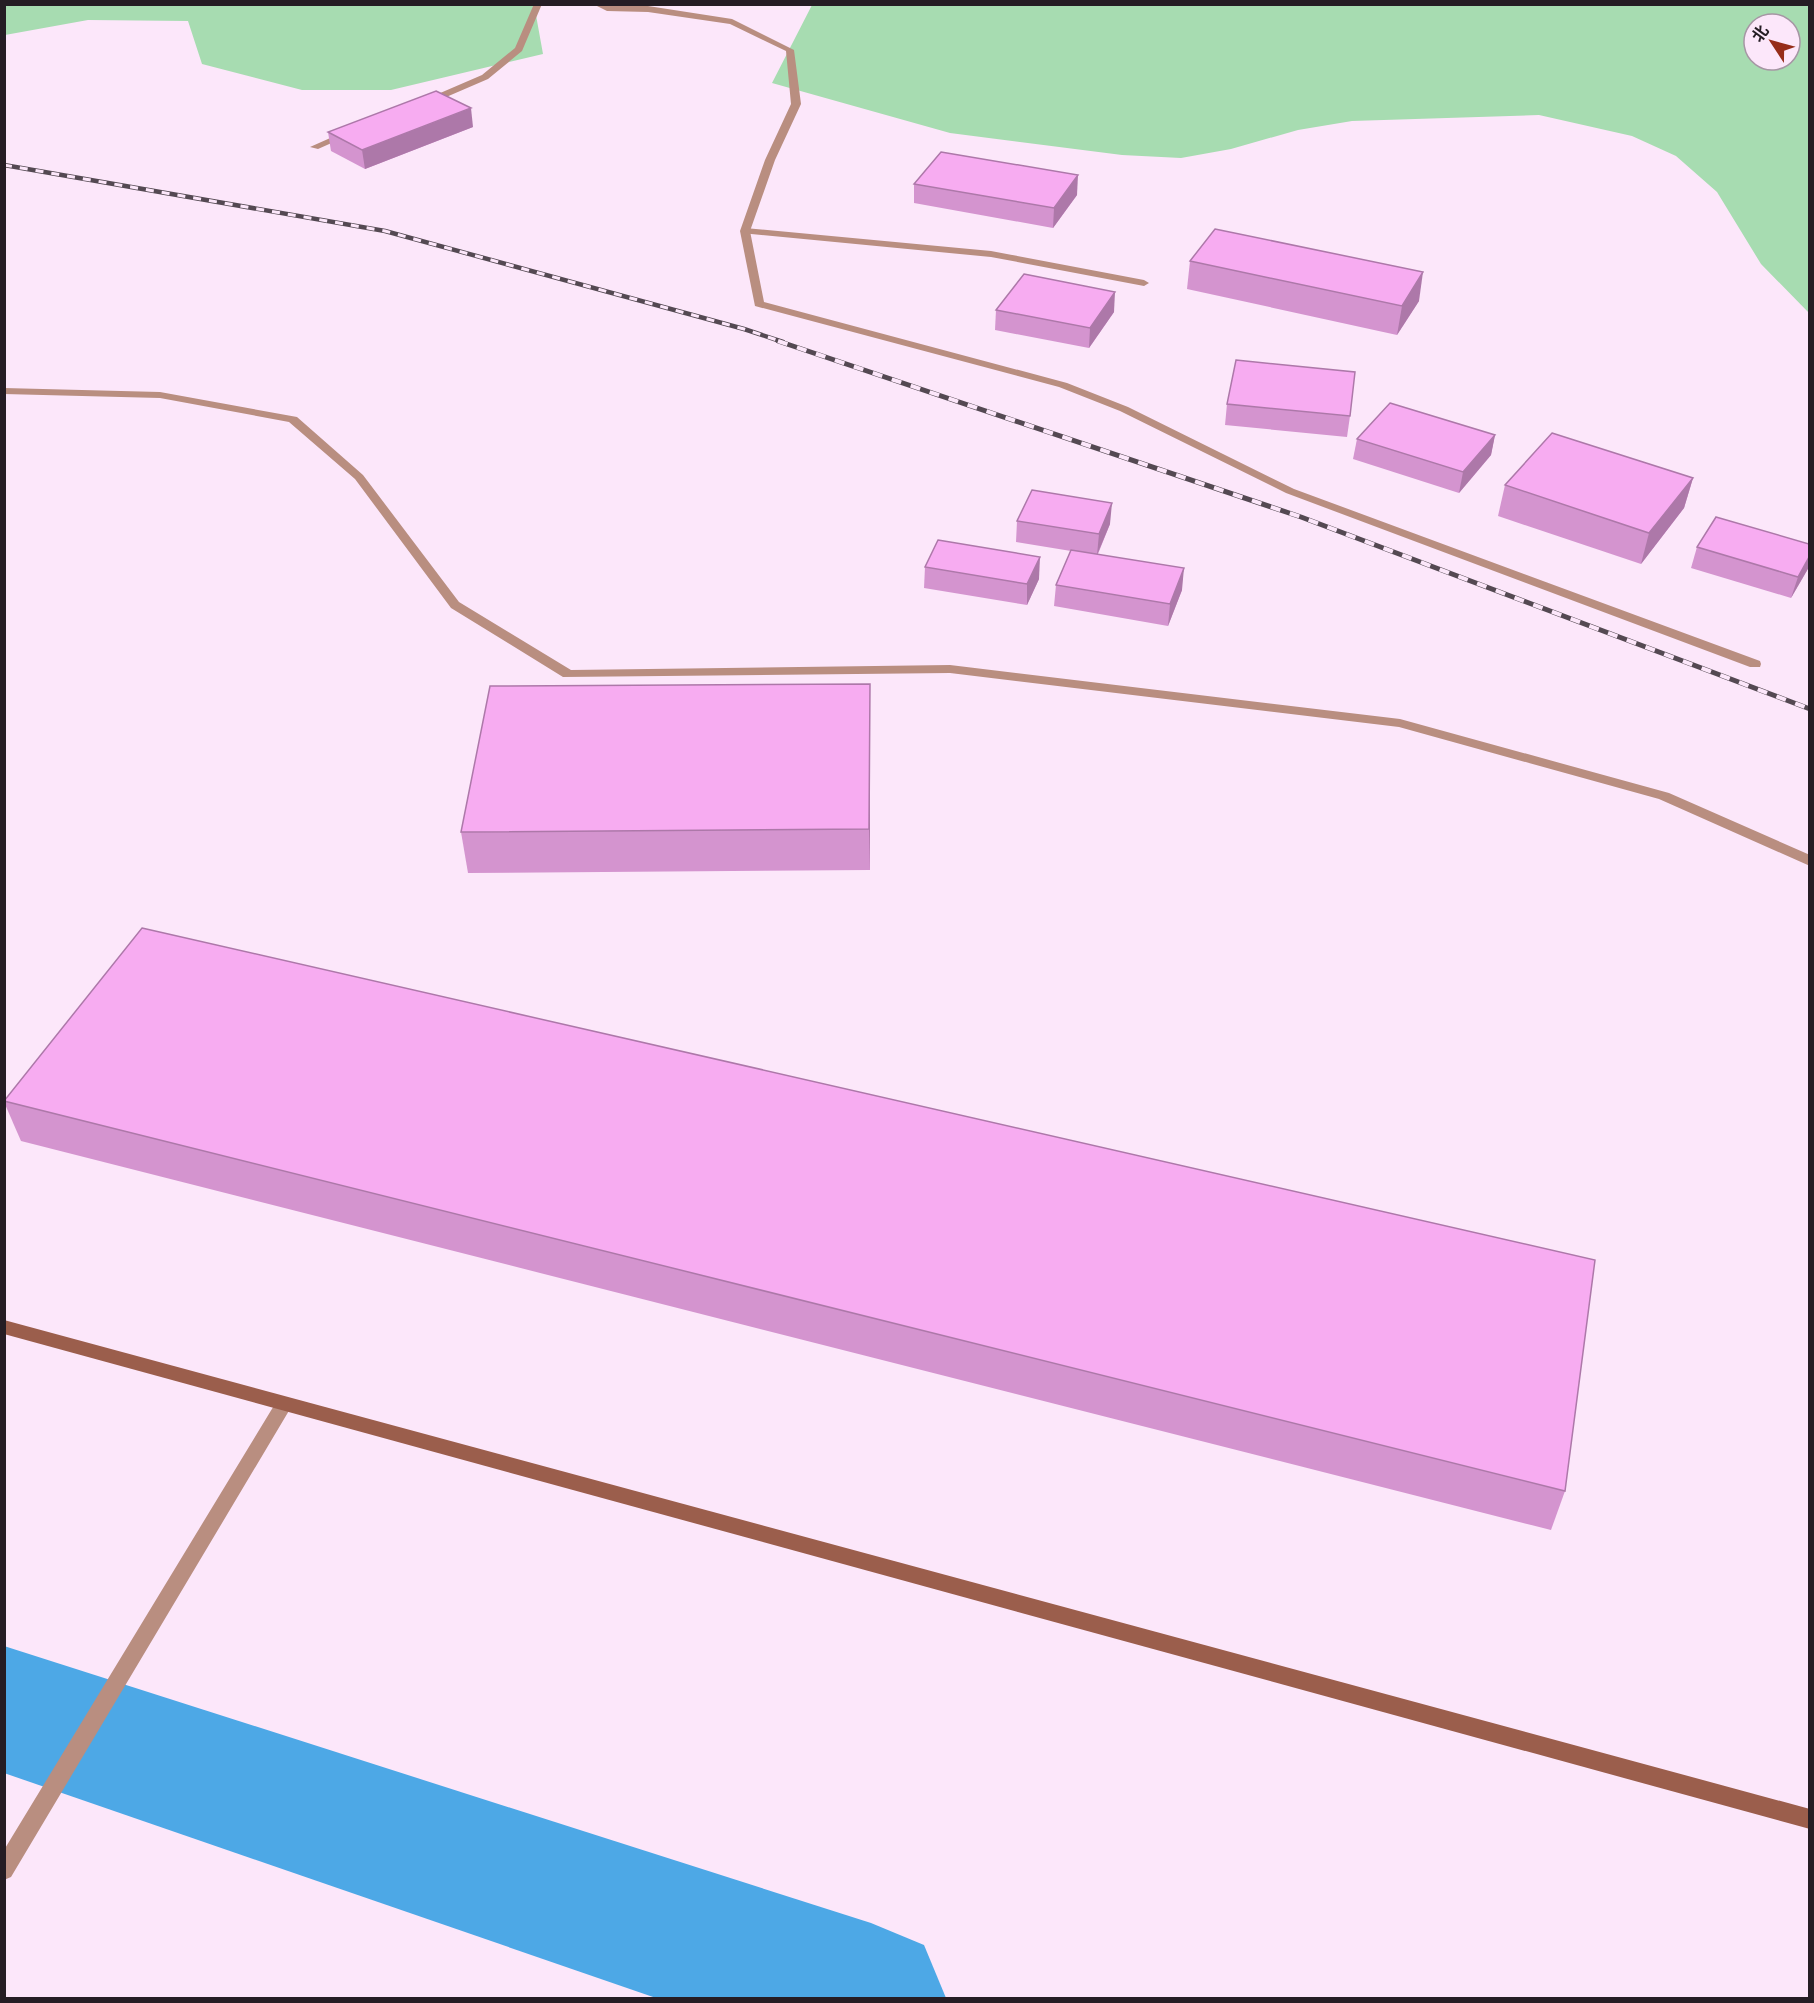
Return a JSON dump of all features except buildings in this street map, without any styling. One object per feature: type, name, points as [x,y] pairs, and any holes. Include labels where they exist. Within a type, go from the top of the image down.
[{"type":"street","points":[[416,105],[485,77],[519,49],[538,4]]},
{"type":"street","points":[[597,4],[607,8],[648,9],[732,22],[790,50],[796,104],[770,160],[745,231],[759,304],[1063,385],[1124,409],[1290,491],[1755,664]]},
{"type":"street","points":[[315,147],[356,130]]},
{"type":"street","points":[[745,231],[991,254],[1144,283]]},
{"type":"street","points":[[4,391],[160,394],[293,419],[358,477],[455,605],[568,674],[950,669],[1400,723],[1664,796],[1809,861]]},
{"type":"street","points":[[4,1327],[1809,1819]]},
{"type":"street","points":[[4,1870],[284,1404]]},
{"type":"green space","points":[[534,4],[543,54],[391,90],[302,90],[202,64],[188,21],[88,20],[5,35],[5,5]]},
{"type":"green space","points":[[812,5],[1809,5],[1809,313],[1761,264],[1717,192],[1676,156],[1632,136],[1539,115],[1352,121],[1298,130],[1231,149],[1181,158],[1122,155],[950,133],[772,83]]},
{"type":"waterway","points":[[4,1709],[871,1998]]},
{"type":"railway","points":[[4,165],[385,231],[744,329],[783,342]]},
{"type":"railway","points":[[778,341],[1301,517],[1810,709]]}]
